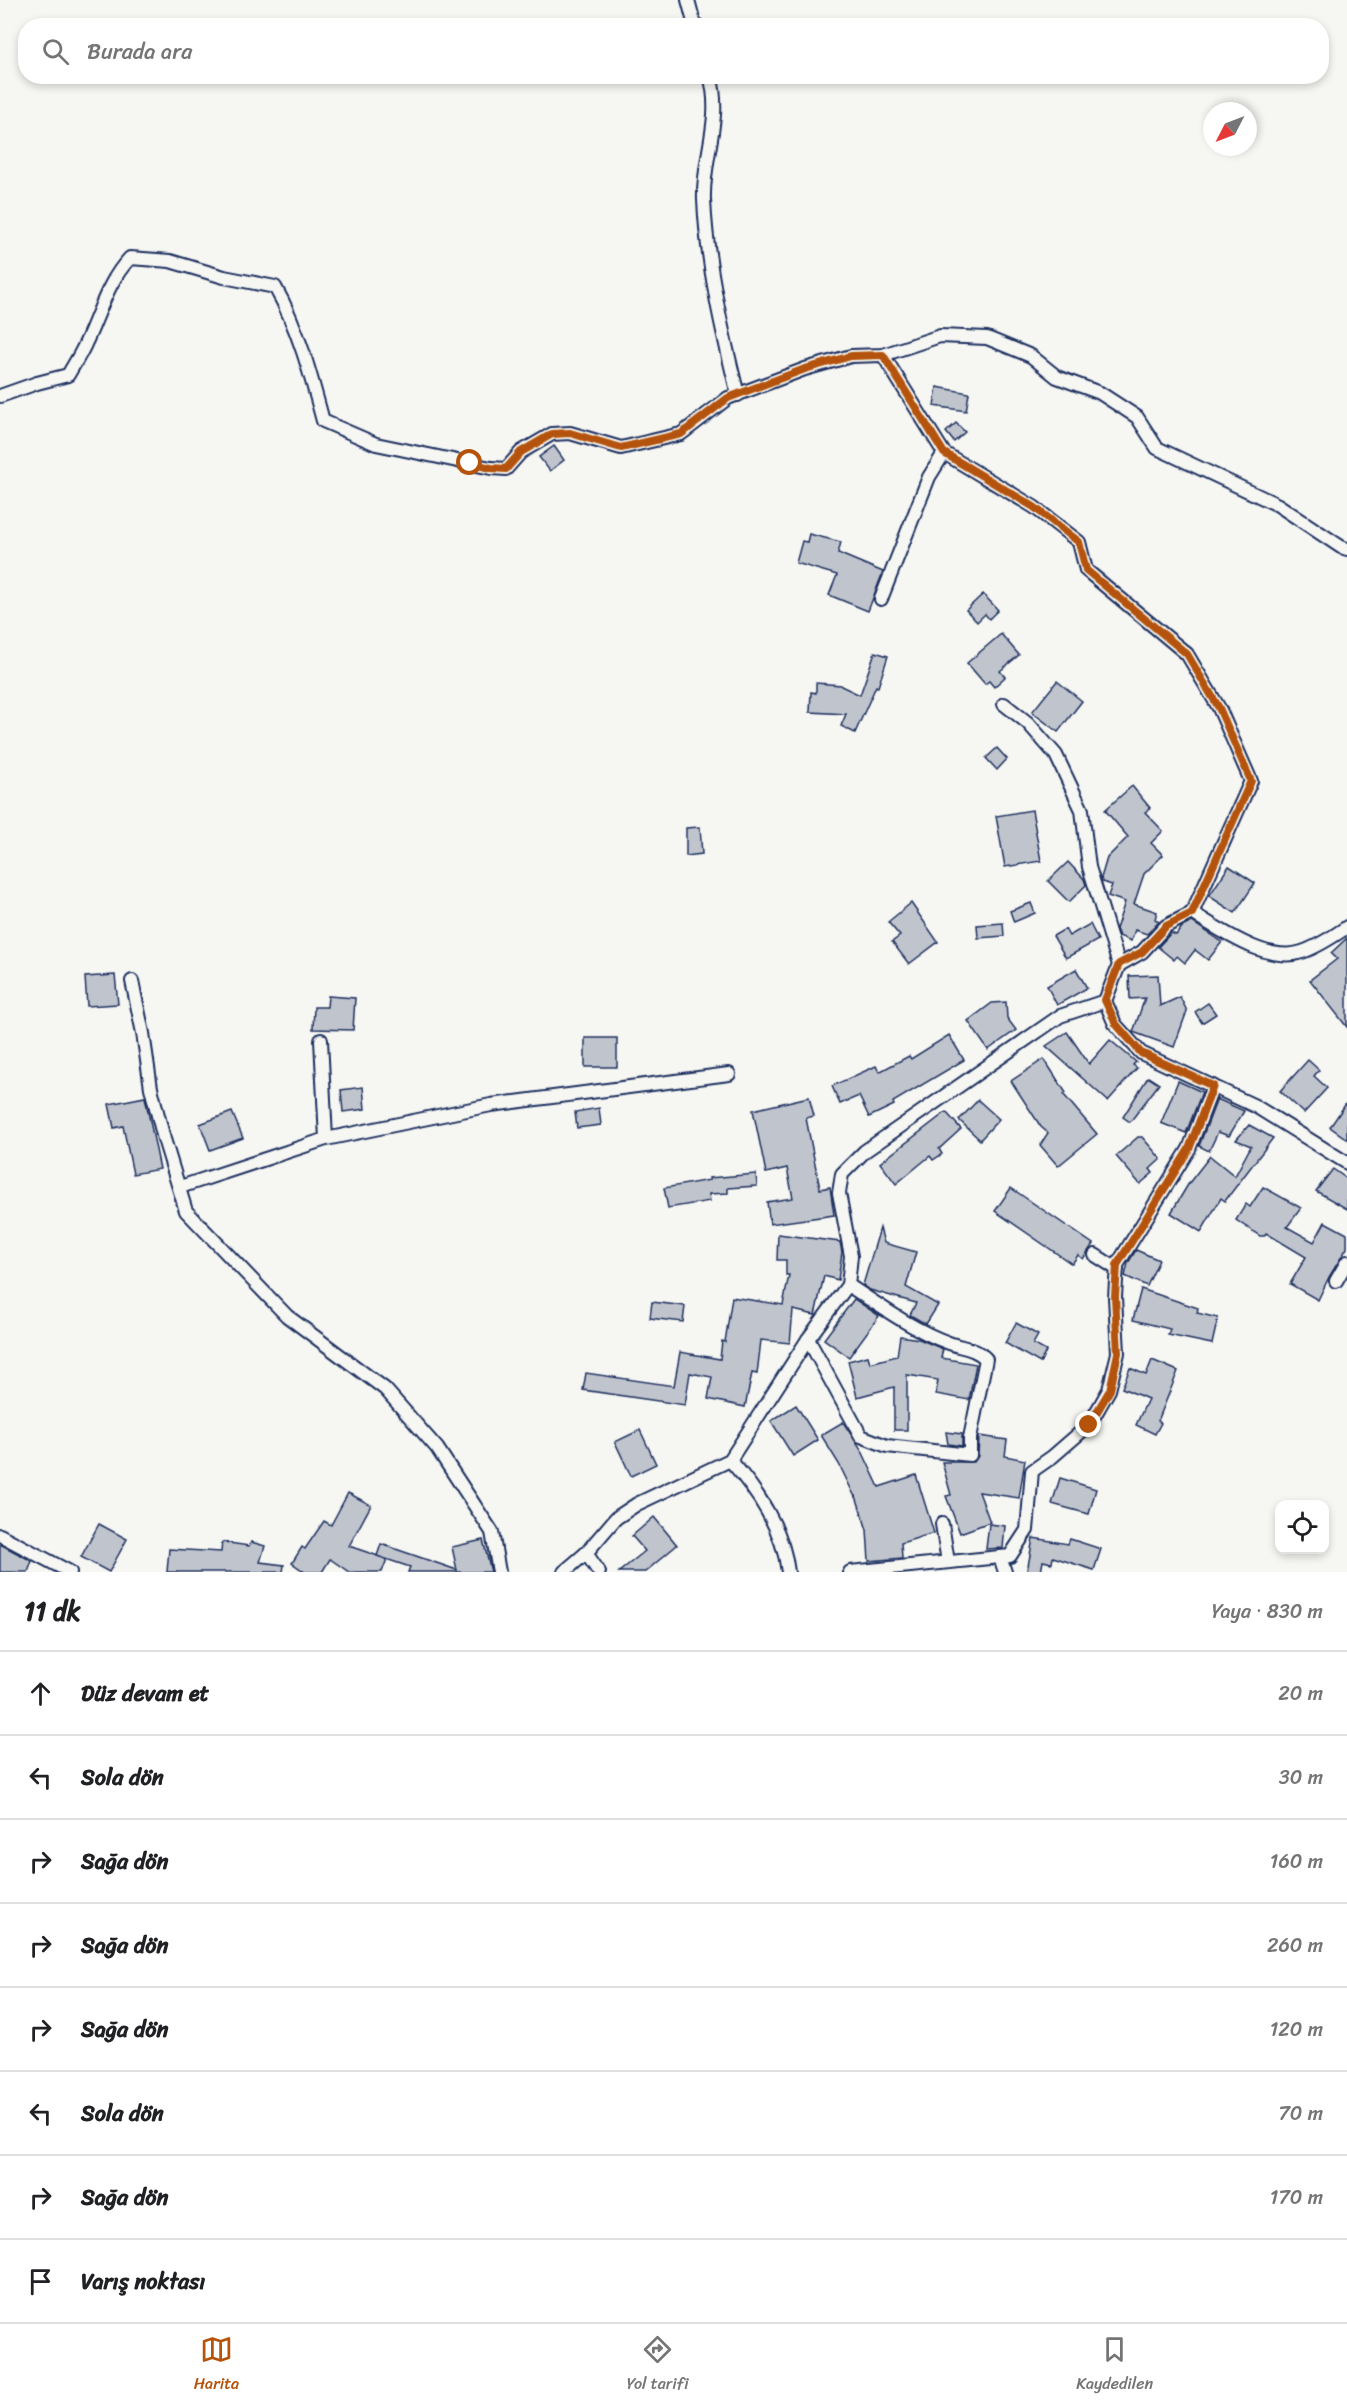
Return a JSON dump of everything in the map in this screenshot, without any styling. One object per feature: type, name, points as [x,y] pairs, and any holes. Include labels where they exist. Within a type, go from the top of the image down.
[{"type":"street","points":[[688,0],[693,18]]},
{"type":"street","points":[[712,84],[713,130],[704,197],[709,248],[724,340],[738,394]]},
{"type":"street","points":[[0,396],[68,375],[119,270],[130,258],[170,261],[224,278],[275,287],[284,302],[324,421],[376,444],[415,454],[491,468],[506,469],[521,452],[552,434],[570,433],[621,448],[681,434],[728,398],[805,369],[851,356],[883,355],[940,336],[987,338],[1031,356],[1057,377],[1100,393],[1137,417],[1157,448],[1278,505],[1341,548],[1347,549]]},
{"type":"street","points":[[883,355],[944,453],[1034,507],[1079,542],[1086,570],[1187,654],[1219,708],[1251,781],[1192,913],[1166,926],[1142,952],[1119,964]]},
{"type":"street","points":[[881,599],[929,477],[944,453]]},
{"type":"street","points":[[1004,704],[1028,723],[1056,755],[1082,810],[1089,867],[1119,964],[1105,1000],[1116,1024],[1141,1053],[1255,1106],[1347,1163]]},
{"type":"street","points":[[1192,913],[1227,934],[1270,953],[1301,953],[1347,927]]},
{"type":"street","points":[[132,981],[151,1088],[186,1211],[287,1316],[385,1389],[437,1448],[492,1532],[499,1572]]},
{"type":"street","points":[[564,1572],[586,1553],[616,1518],[730,1460],[808,1339],[848,1285],[851,1256],[839,1193],[842,1174],[865,1151],[1060,1016],[1105,1000]]},
{"type":"street","points":[[321,1040],[326,1139]]},
{"type":"street","points":[[180,1187],[326,1139],[491,1105],[729,1074]]},
{"type":"street","points":[[850,1572],[1010,1556],[1027,1530],[1032,1471],[1089,1425],[1110,1390],[1118,1353],[1115,1297],[1117,1269],[1189,1149],[1213,1086]]},
{"type":"street","points":[[1095,1255],[1117,1269]]},
{"type":"street","points":[[1336,1281],[1347,1262]]},
{"type":"street","points":[[808,1339],[861,1436],[887,1446],[970,1455],[970,1438],[986,1359],[979,1351],[948,1343],[924,1333],[848,1285]]},
{"type":"street","points":[[730,1460],[750,1482],[772,1518],[786,1555],[788,1572]]},
{"type":"street","points":[[942,1524],[948,1562]]},
{"type":"street","points":[[0,1535],[69,1572]]},
{"type":"street","points":[[586,1553],[599,1572]]},
{"type":"street","points":[[1000,1557],[1005,1572]]},
{"type":"building","points":[[937,387],[969,393],[966,411],[934,406]]},
{"type":"building","points":[[956,423],[965,432],[954,442],[946,432]]},
{"type":"building","points":[[554,446],[564,460],[550,471],[539,457]]},
{"type":"building","points":[[809,534],[841,542],[838,553],[883,572],[868,611],[829,595],[837,575],[796,563],[802,541],[807,542]]},
{"type":"building","points":[[983,594],[998,610],[989,619],[985,614],[977,622],[966,610]]},
{"type":"building","points":[[1001,634],[1019,655],[1000,671],[1005,677],[994,687],[989,681],[985,684],[967,663]]},
{"type":"building","points":[[875,652],[888,656],[878,687],[876,686],[855,733],[841,726],[846,714],[810,712],[811,692],[816,693],[816,683],[841,685],[860,695]]},
{"type":"building","points":[[1057,681],[1082,701],[1058,732],[1032,712]]},
{"type":"building","points":[[997,748],[1007,759],[997,770],[986,758]]},
{"type":"building","points":[[1132,786],[1150,808],[1145,812],[1163,831],[1151,843],[1163,855],[1144,874],[1134,904],[1157,912],[1155,919],[1159,922],[1147,934],[1135,930],[1131,941],[1119,936],[1116,929],[1125,902],[1108,896],[1112,885],[1102,882],[1101,878],[1107,858],[1128,837],[1105,810]]},
{"type":"building","points":[[1032,810],[1041,861],[1005,867],[996,816]]},
{"type":"building","points":[[700,827],[702,854],[686,856],[686,828]]},
{"type":"building","points":[[1068,862],[1084,879],[1086,885],[1069,902],[1048,881]]},
{"type":"building","points":[[1229,866],[1255,883],[1235,913],[1209,896]]},
{"type":"building","points":[[911,903],[938,942],[909,964],[892,942],[900,936],[888,922]]},
{"type":"building","points":[[1031,903],[1035,913],[1014,922],[1010,911]]},
{"type":"building","points":[[1192,922],[1222,942],[1208,960],[1195,950],[1185,963],[1177,956],[1174,960],[1158,947],[1171,933],[1176,935],[1182,927]]},
{"type":"building","points":[[1003,923],[1004,936],[978,938],[977,925]]},
{"type":"building","points":[[1090,924],[1098,940],[1066,958],[1053,936],[1065,929],[1069,936]]},
{"type":"building","points":[[1347,938],[1347,1027],[1310,980],[1337,959],[1331,953]]},
{"type":"building","points":[[1076,969],[1087,988],[1057,1005],[1047,986]]},
{"type":"building","points":[[115,975],[118,1004],[87,1006],[85,977]]},
{"type":"building","points":[[1158,975],[1160,1006],[1180,997],[1187,1011],[1174,1047],[1133,1032],[1145,998],[1130,999],[1129,976]]},
{"type":"building","points":[[328,996],[355,998],[353,1030],[313,1029],[314,1007],[327,1007]]},
{"type":"building","points":[[1006,1002],[1007,1018],[1016,1030],[988,1050],[968,1021],[992,1003]]},
{"type":"building","points":[[1208,1003],[1216,1014],[1202,1023],[1195,1012]]},
{"type":"building","points":[[1067,1032],[1089,1064],[1110,1040],[1136,1062],[1133,1065],[1137,1068],[1108,1101],[1046,1046]]},
{"type":"building","points":[[949,1035],[964,1060],[893,1102],[894,1105],[869,1117],[859,1096],[840,1104],[832,1086],[876,1066],[879,1072],[909,1056],[911,1059]]},
{"type":"building","points":[[585,1038],[617,1038],[617,1067],[585,1067]]},
{"type":"building","points":[[1044,1059],[1066,1093],[1064,1095],[1097,1134],[1058,1166],[1040,1145],[1048,1133],[1041,1127],[1011,1081]]},
{"type":"building","points":[[1308,1060],[1319,1070],[1314,1076],[1327,1088],[1304,1113],[1280,1091]]},
{"type":"building","points":[[1148,1077],[1159,1084],[1130,1122],[1123,1117]]},
{"type":"building","points":[[1178,1081],[1202,1092],[1186,1133],[1161,1123]]},
{"type":"building","points":[[363,1087],[365,1109],[343,1112],[341,1090]]},
{"type":"building","points":[[145,1097],[160,1169],[133,1174],[123,1126],[114,1128],[109,1104]]},
{"type":"building","points":[[809,1097],[814,1116],[806,1118],[820,1189],[830,1187],[834,1215],[770,1224],[767,1202],[793,1198],[787,1168],[766,1173],[753,1110]]},
{"type":"building","points":[[1217,1099],[1244,1111],[1229,1136],[1218,1132],[1209,1151],[1199,1146]]},
{"type":"building","points":[[978,1100],[999,1119],[980,1140],[959,1120]]},
{"type":"building","points":[[1347,1102],[1347,1139],[1330,1127]]},
{"type":"building","points":[[599,1108],[601,1125],[577,1128],[575,1112]]},
{"type":"building","points":[[232,1112],[243,1138],[210,1150],[200,1124]]},
{"type":"building","points":[[946,1112],[961,1129],[939,1149],[942,1154],[933,1160],[930,1156],[896,1184],[880,1163]]},
{"type":"building","points":[[1249,1125],[1273,1138],[1225,1201],[1221,1198],[1201,1232],[1171,1213],[1189,1183],[1210,1156],[1235,1176],[1251,1146],[1236,1140]]},
{"type":"building","points":[[1138,1137],[1142,1137],[1161,1159],[1150,1169],[1153,1173],[1140,1184],[1116,1156]]},
{"type":"building","points":[[1333,1169],[1347,1179],[1347,1209],[1316,1191]]},
{"type":"building","points":[[756,1174],[757,1186],[728,1188],[728,1193],[709,1194],[710,1201],[668,1208],[664,1188],[710,1180],[709,1178]]},
{"type":"building","points":[[1263,1187],[1301,1208],[1287,1227],[1314,1242],[1325,1222],[1347,1234],[1347,1248],[1318,1300],[1290,1284],[1306,1257],[1266,1233],[1260,1236],[1236,1220],[1246,1204],[1250,1207]]},
{"type":"building","points":[[1011,1188],[1093,1244],[1083,1259],[1078,1255],[1072,1264],[995,1211]]},
{"type":"building","points":[[880,1228],[884,1243],[916,1252],[906,1287],[938,1305],[926,1324],[910,1315],[916,1303],[870,1290],[863,1285]]},
{"type":"building","points":[[778,1234],[840,1242],[842,1252],[838,1280],[824,1276],[815,1315],[793,1310],[790,1343],[761,1340],[757,1374],[752,1373],[745,1407],[708,1399],[712,1377],[690,1373],[685,1405],[583,1390],[586,1373],[674,1386],[680,1352],[720,1359],[732,1297],[783,1305],[789,1275],[786,1275],[786,1260],[777,1260]]},
{"type":"building","points":[[1136,1250],[1159,1260],[1147,1286],[1125,1276],[1128,1263]]},
{"type":"building","points":[[1141,1289],[1198,1308],[1197,1313],[1218,1318],[1212,1344],[1168,1335],[1170,1329],[1133,1320]]},
{"type":"building","points":[[854,1299],[879,1316],[849,1357],[824,1339]]},
{"type":"building","points":[[652,1302],[685,1306],[683,1322],[650,1318]]},
{"type":"building","points":[[1016,1323],[1038,1335],[1033,1344],[1046,1351],[1040,1363],[1005,1343]]},
{"type":"building","points":[[900,1336],[919,1339],[943,1349],[941,1358],[976,1364],[969,1400],[936,1394],[938,1380],[907,1375],[907,1430],[894,1430],[894,1387],[857,1397],[848,1361],[868,1356],[870,1363],[897,1356]]},
{"type":"building","points":[[1152,1360],[1178,1371],[1158,1421],[1161,1423],[1155,1434],[1136,1425],[1148,1399],[1122,1388],[1130,1368],[1146,1375]]},
{"type":"building","points":[[796,1405],[818,1440],[793,1456],[771,1421]]},
{"type":"building","points":[[843,1422],[863,1453],[879,1487],[916,1475],[934,1533],[901,1543],[902,1558],[869,1561],[867,1530],[856,1496],[821,1435]]},
{"type":"building","points":[[640,1430],[656,1464],[631,1476],[615,1442]]},
{"type":"building","points":[[946,1432],[962,1434],[962,1446],[948,1444]]},
{"type":"building","points":[[979,1436],[1007,1440],[1005,1456],[1025,1460],[1019,1498],[979,1492],[990,1522],[960,1533],[946,1496],[951,1495],[942,1462],[974,1462],[978,1456]]},
{"type":"building","points":[[1060,1478],[1096,1489],[1089,1514],[1052,1504]]},
{"type":"building","points":[[348,1493],[371,1505],[349,1546],[387,1559],[382,1572],[349,1572],[330,1559],[322,1572],[305,1572],[292,1563],[302,1547],[305,1549],[324,1521],[331,1525]]},
{"type":"building","points":[[654,1517],[677,1545],[645,1572],[619,1572],[645,1551],[632,1536]]},
{"type":"building","points":[[99,1524],[127,1539],[109,1572],[81,1557]]},
{"type":"building","points":[[989,1524],[1005,1526],[1003,1548],[986,1549]]},
{"type":"building","points":[[1033,1538],[1068,1544],[1070,1539],[1101,1549],[1094,1570],[1053,1557],[1052,1563],[1043,1561],[1041,1572],[1027,1572]]},
{"type":"building","points":[[483,1540],[491,1572],[408,1572],[410,1567],[377,1556],[381,1544],[457,1570],[452,1547]]},
{"type":"building","points":[[222,1542],[249,1546],[251,1542],[265,1546],[260,1562],[284,1565],[283,1572],[167,1572],[169,1549],[221,1552]]},
{"type":"building","points":[[0,1544],[32,1561],[28,1572],[0,1572]]},
{"type":"route","points":[[470,463],[506,469],[521,452],[552,434],[570,433],[621,448],[681,434],[728,398],[805,369],[851,356],[883,355],[944,453],[1034,507],[1079,542],[1086,570],[1187,654],[1219,708],[1251,781],[1192,913],[1166,926],[1142,952],[1119,964],[1105,1000],[1116,1024],[1141,1053],[1213,1086],[1189,1149],[1117,1265],[1115,1297],[1118,1353],[1110,1390],[1089,1425]]}]
